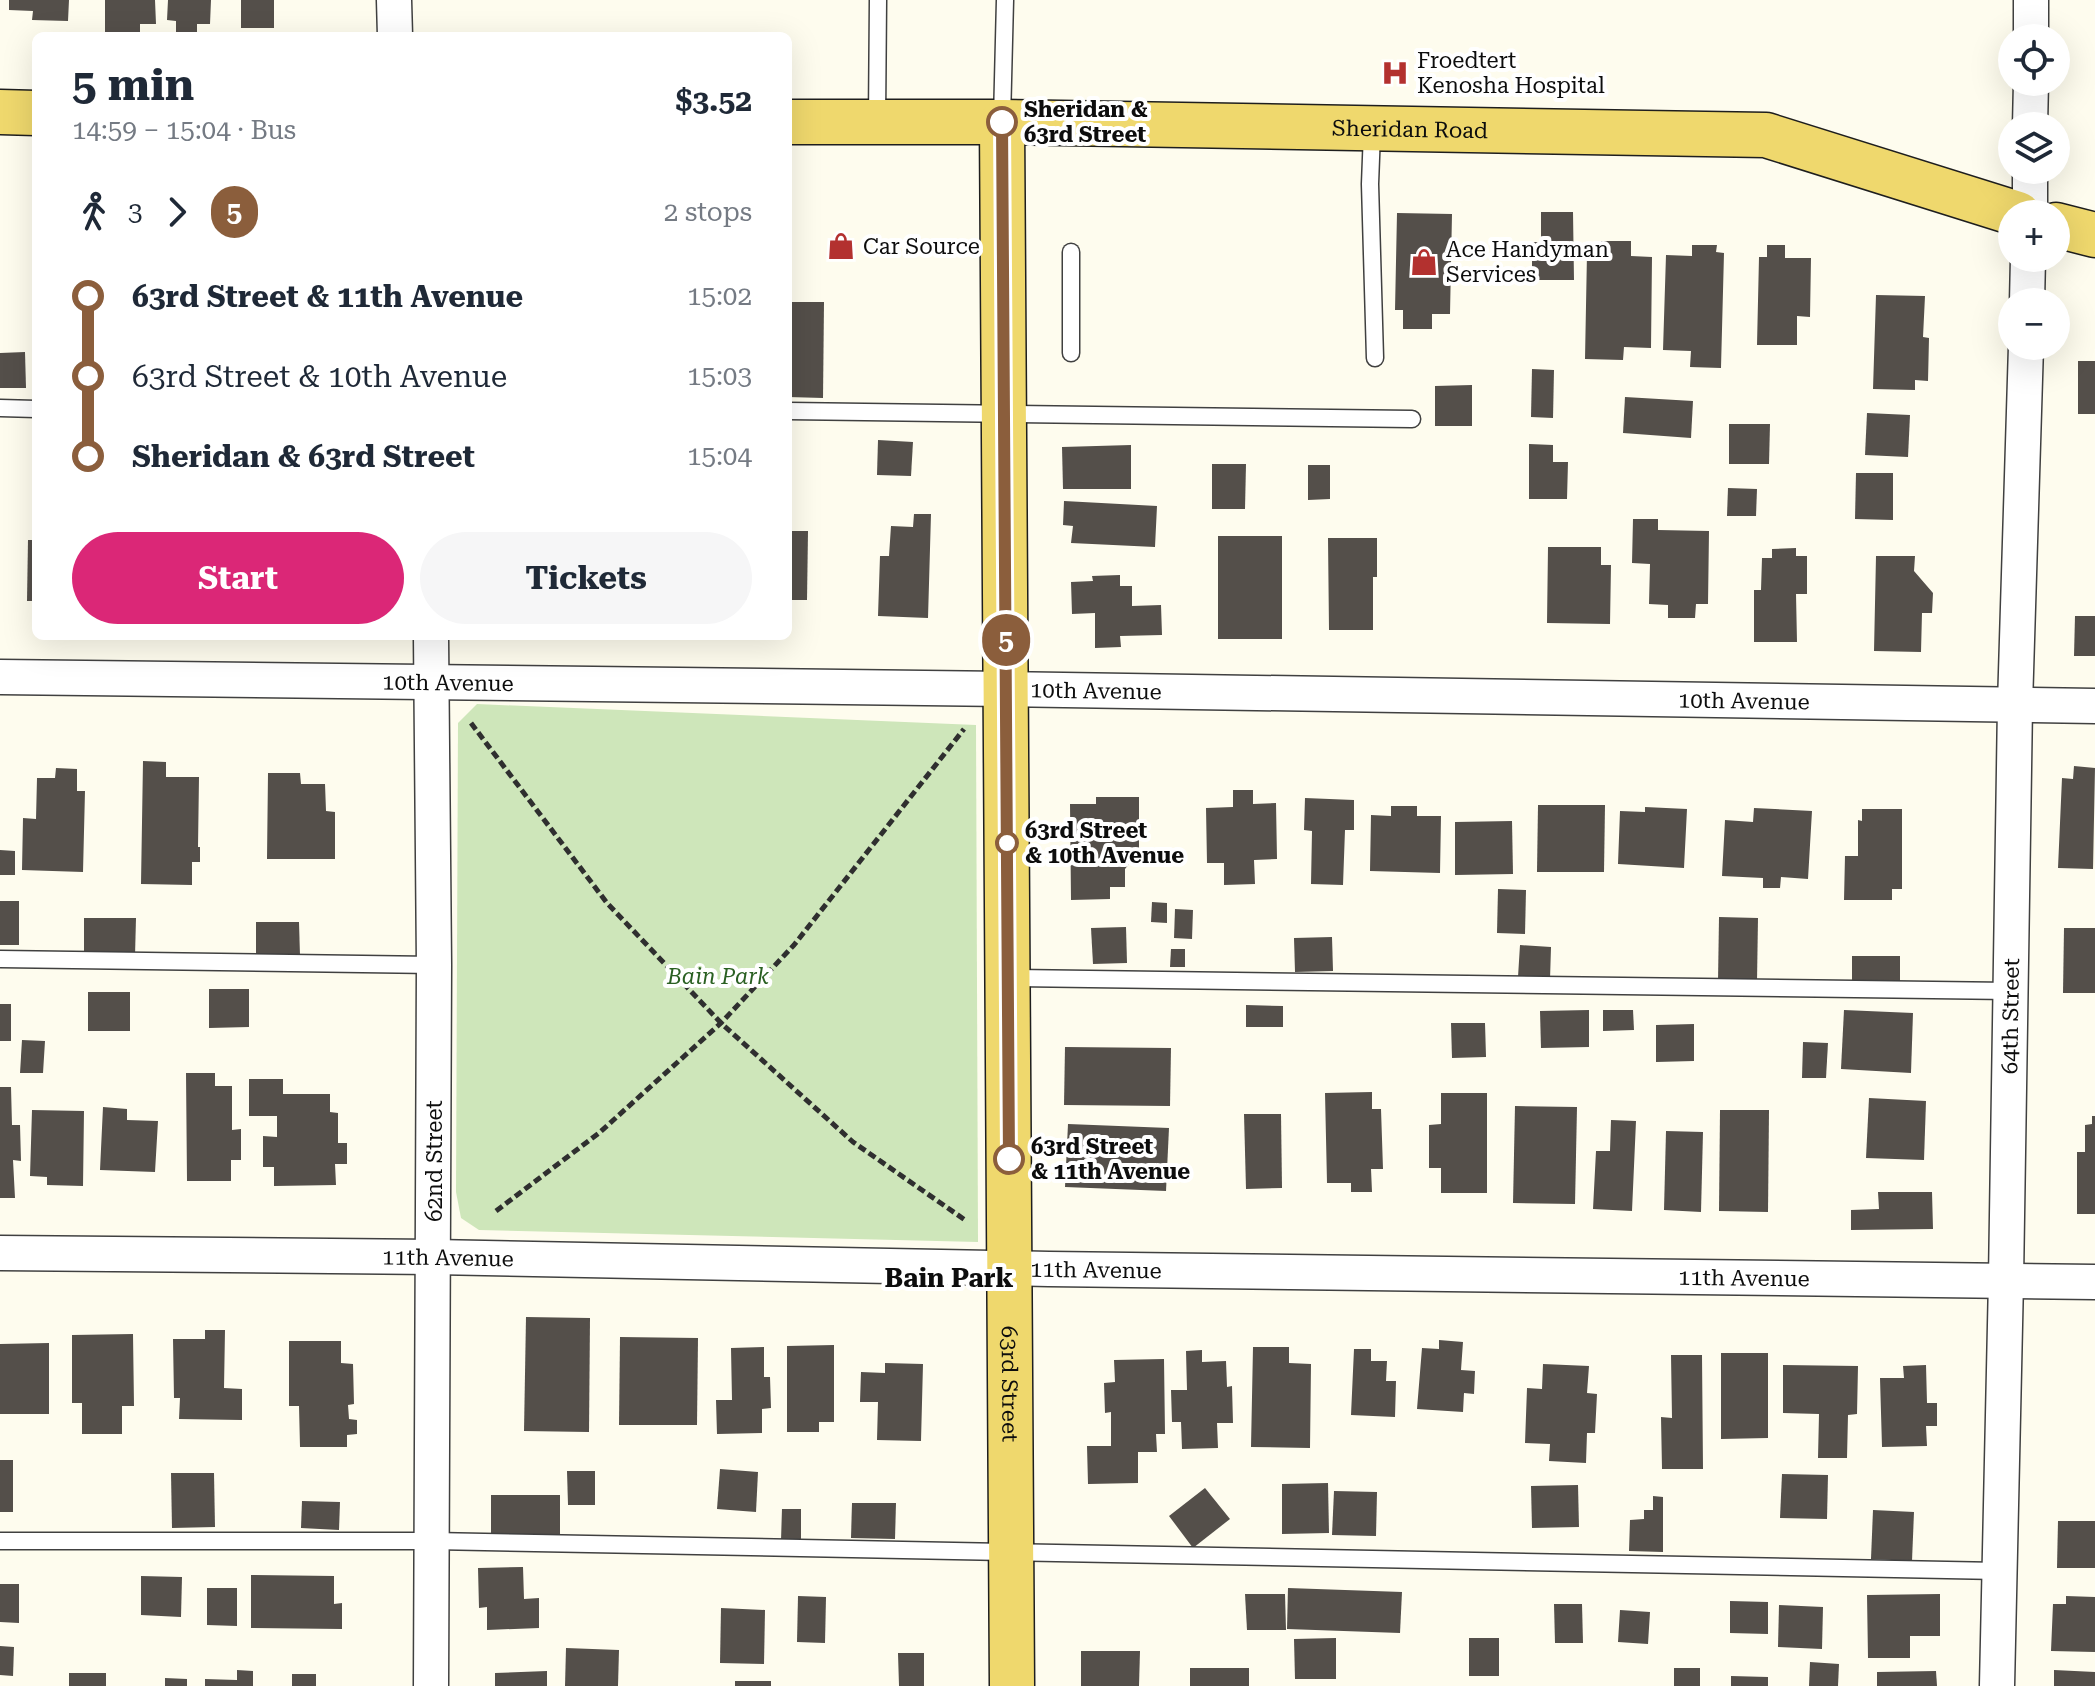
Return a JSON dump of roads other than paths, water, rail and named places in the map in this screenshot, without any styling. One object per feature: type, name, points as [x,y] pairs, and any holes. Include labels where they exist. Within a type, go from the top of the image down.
[{"type":"main road","points":[[0,112],[32,113]]},
{"type":"main road","name":"Sheridan Road","points":[[792,122],[1002,122],[1766,135],[1998,208]]},
{"type":"main road","name":"63rd Street","points":[[1002,122],[1012,1686]]},
{"type":"main road","points":[[2070,229],[2095,235]]},
{"type":"street","points":[[394,0],[395,32]]},
{"type":"street","points":[[2031,0],[2031,24]]},
{"type":"street","name":"64th Street","points":[[1997,1686],[2015,705],[2026,360]]},
{"type":"street","name":"62nd Street","points":[[431,640],[434,965],[431,1686]]},
{"type":"street","name":"10th Avenue","points":[[0,677],[2095,706]]},
{"type":"street","name":"11th Avenue","points":[[0,1253],[2095,1282]]},
{"type":"lane","points":[[877,122],[878,0]]},
{"type":"lane","points":[[1002,122],[1005,0]]},
{"type":"lane","points":[[1372,129],[1370,184],[1375,358]]},
{"type":"lane","points":[[1071,252],[1071,353]]},
{"type":"lane","points":[[0,408],[32,409]]},
{"type":"lane","points":[[792,411],[1412,419]]},
{"type":"lane","points":[[0,959],[434,965]]},
{"type":"lane","points":[[1008,978],[2010,991]]},
{"type":"lane","points":[[0,1541],[433,1541],[1999,1571]]},
{"type":"place","name":"Froedtert Kenosha Hospital","points":[[1395,73]]},
{"type":"place","name":"Sheridan & 63rd Street","points":[[1002,122]]},
{"type":"place","name":"Car Source","points":[[841,246]]},
{"type":"place","name":"Ace Handyman Services","points":[[1424,262]]},
{"type":"place","name":"63rd Street & 10th Avenue","points":[[1007,843]]},
{"type":"place","name":"63rd Street & 11th Avenue","points":[[1009,1159]]},
{"type":"district","name":"Bain Park","points":[[949,1278]]}]
